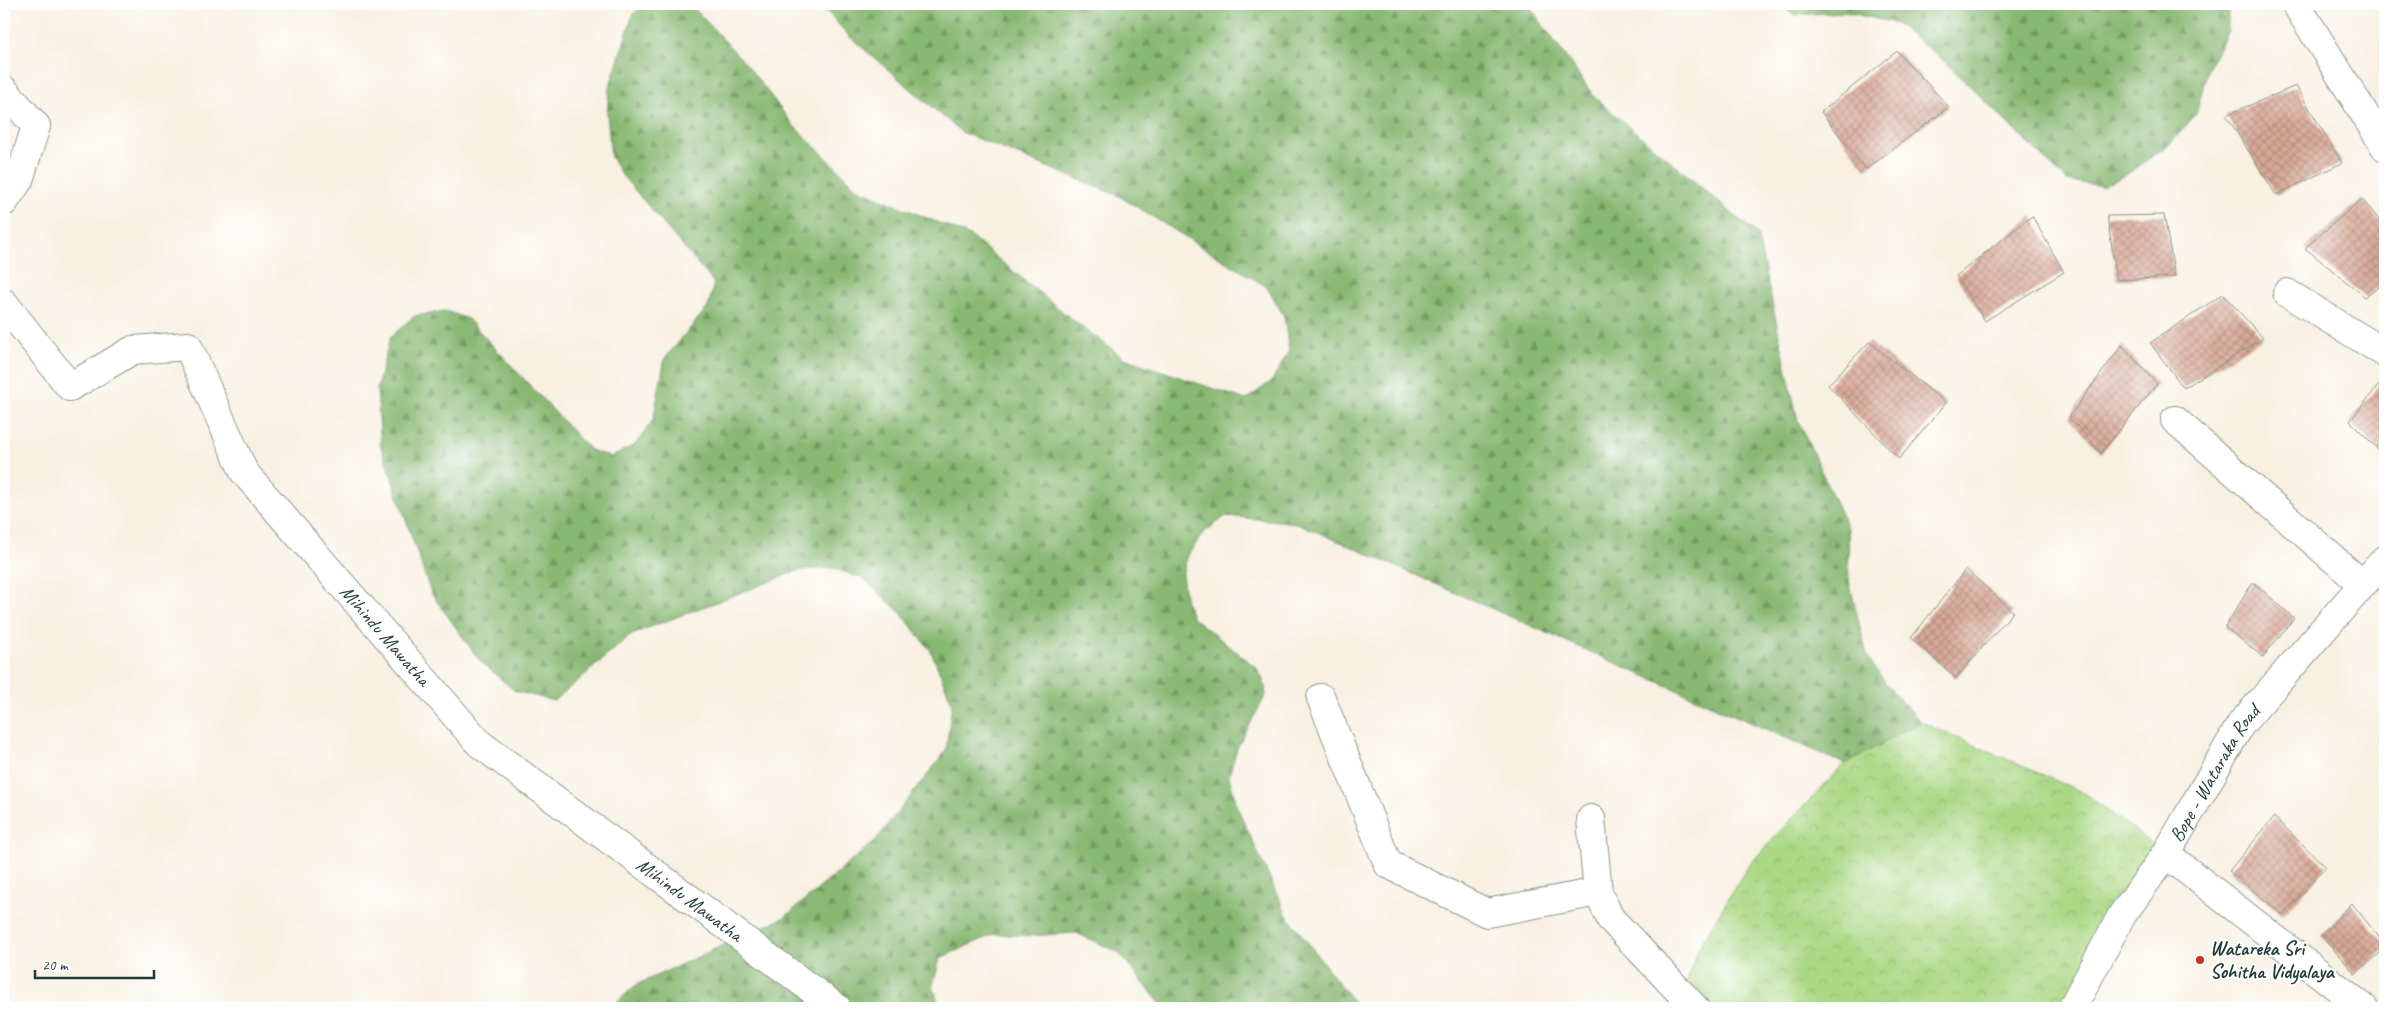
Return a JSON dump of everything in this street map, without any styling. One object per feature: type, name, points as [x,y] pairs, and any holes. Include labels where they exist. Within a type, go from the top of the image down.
[{"type":"street","points":[[2296,4],[2385,147]]},
{"type":"street","points":[[4,90],[36,126],[19,180],[4,202]]},
{"type":"street","points":[[2287,293],[2385,353]]},
{"type":"street","name":"Mihindu Mawatha","points":[[4,303],[70,387],[133,350],[188,346],[244,472],[480,744],[837,1008]]},
{"type":"street","points":[[2175,420],[2361,583]]},
{"type":"street","name":"Bope - Wataraka Road","points":[[2072,1008],[2122,915],[2166,854],[2241,724],[2361,583],[2385,558]]},
{"type":"street","points":[[1321,698],[1388,864],[1487,913],[1598,892]]},
{"type":"street","points":[[1591,819],[1598,892],[1610,918],[1696,1008]]},
{"type":"street","points":[[2166,854],[2364,1008]]},
{"type":"green space","points":[[647,4],[690,4],[747,65],[793,125],[858,189],[970,236],[1078,324],[1124,358],[1246,400],[1272,381],[1289,351],[1284,316],[1267,287],[1119,196],[961,132],[850,37],[820,4],[1528,4],[1595,98],[1757,234],[1798,421],[1848,529],[1849,581],[1867,656],[1885,683],[1921,722],[1845,764],[1297,523],[1226,516],[1204,532],[1188,555],[1182,575],[1186,603],[1193,618],[1256,667],[1264,681],[1266,695],[1237,748],[1229,776],[1238,809],[1286,914],[1358,1008],[1164,1008],[1118,952],[1076,933],[1027,936],[994,934],[940,958],[933,986],[940,1008],[610,1008],[636,985],[785,917],[876,840],[946,751],[952,703],[931,651],[900,612],[864,579],[833,568],[800,570],[632,634],[554,701],[515,691],[480,661],[431,593],[381,447],[377,388],[390,338],[414,316],[446,311],[468,319],[590,450],[611,457],[635,445],[653,420],[665,358],[708,307],[714,283],[621,174],[611,157],[607,113],[609,89],[633,14]]},
{"type":"green space","points":[[1778,4],[2228,4],[2228,31],[2208,68],[2196,114],[2170,144],[2126,175],[2102,186],[2067,181],[1940,57],[1896,23],[1845,12],[1794,15]]},
{"type":"green space","points":[[1921,722],[2084,793],[2166,854],[2072,1008],[1695,1008],[1683,995],[1697,951],[1746,869],[1845,764]]},
{"type":"building","points":[[1897,51],[1949,107],[1866,169],[1821,112]]},
{"type":"building","points":[[2296,86],[2342,163],[2276,195],[2226,115]]},
{"type":"building","points":[[2362,199],[2385,227],[2385,283],[2365,297],[2305,248]]},
{"type":"building","points":[[2164,215],[2175,277],[2117,280],[2107,216]]},
{"type":"building","points":[[2032,216],[2064,272],[1985,321],[1956,276]]},
{"type":"building","points":[[2223,294],[2263,338],[2184,388],[2150,343]]},
{"type":"building","points":[[1869,342],[1946,403],[1899,459],[1828,385]]},
{"type":"building","points":[[2122,345],[2157,384],[2101,453],[2069,417]]},
{"type":"building","points":[[2385,377],[2385,456],[2350,421]]},
{"type":"building","points":[[1966,569],[2013,612],[1956,678],[1911,638]]},
{"type":"building","points":[[2253,582],[2294,618],[2263,657],[2225,627]]},
{"type":"building","points":[[2274,817],[2326,867],[2283,915],[2229,871]]},
{"type":"building","points":[[2352,903],[2385,945],[2385,949],[2355,974],[2321,935]]},
{"type":"place","name":"Watareka Sri Sohitha Vidyalaya","points":[[2200,960]]}]
